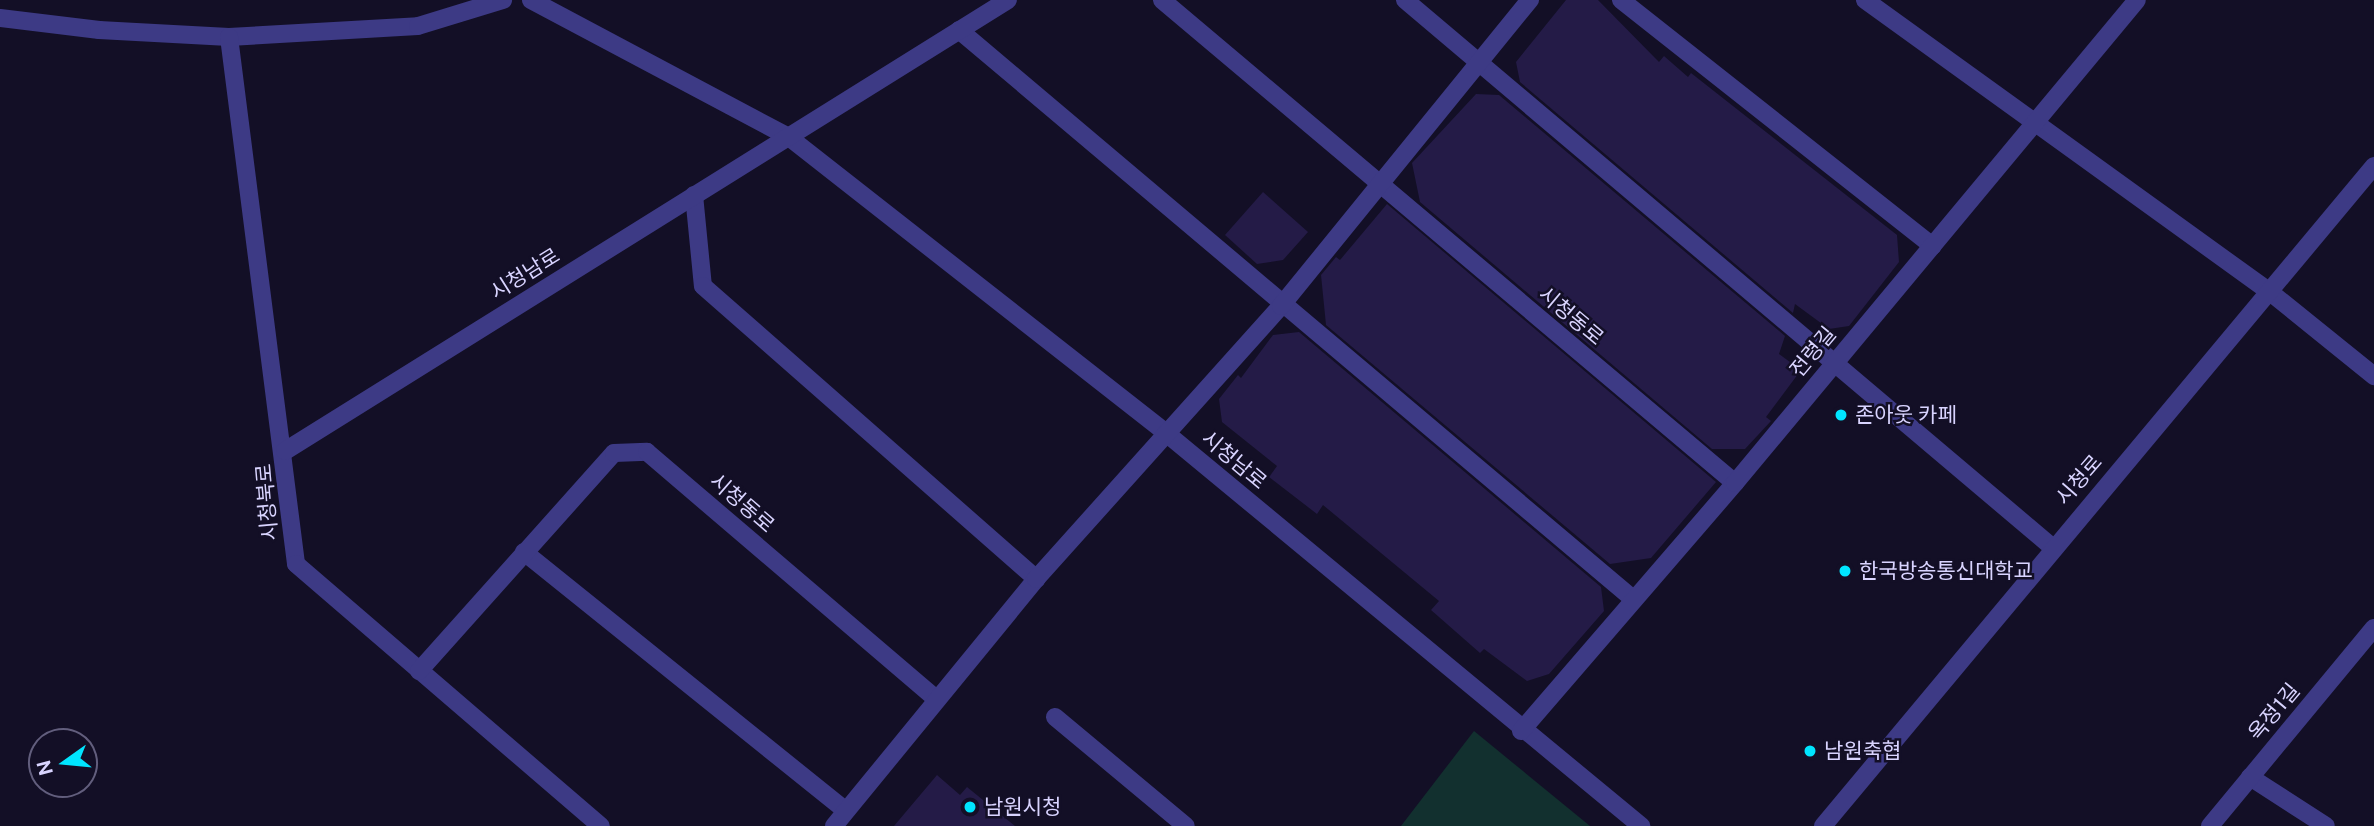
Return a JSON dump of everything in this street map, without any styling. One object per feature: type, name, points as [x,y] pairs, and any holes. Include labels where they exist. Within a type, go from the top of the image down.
[{"type":"street","points":[[3,21],[229,37],[418,26],[503,0]]},
{"type":"street","name":"시청남로","points":[[531,0],[790,138],[1166,433],[1521,731],[1641,826]]},
{"type":"street","points":[[790,138],[1008,0]]},
{"type":"street","name":"시청동로","points":[[1162,0],[1378,185],[1735,483]]},
{"type":"street","points":[[1405,0],[2052,547]]},
{"type":"street","points":[[834,826],[935,698],[1036,579],[1281,306],[1530,0]]},
{"type":"street","points":[[1621,0],[1933,246]]},
{"type":"street","points":[[1865,0],[2270,292],[2374,376]]},
{"type":"street","name":"전령길","points":[[1521,731],[1735,483],[1835,361],[2038,124],[2137,0]]},
{"type":"street","points":[[959,30],[1281,306],[1633,599]]},
{"type":"street","name":"시청북로","points":[[229,37],[285,451],[296,564],[419,671],[580,819],[601,826]]},
{"type":"street","name":"시청남로","points":[[285,451],[694,195],[790,138]]},
{"type":"street","name":"시청로","points":[[1823,826],[2052,547],[2374,166]]},
{"type":"street","points":[[694,195],[703,286],[1036,579]]},
{"type":"street","name":"시청동로","points":[[419,671],[614,453],[647,452],[935,698]]},
{"type":"street","points":[[524,552],[846,811]]},
{"type":"street","name":"옥정1길","points":[[2210,826],[2374,628]]},
{"type":"street","points":[[1055,717],[1186,826]]},
{"type":"street","points":[[2250,777],[2326,826]]},
{"type":"green space","points":[[1474,731],[1590,826],[1401,826]]},
{"type":"building","points":[[1566,0],[1598,0],[1659,62],[1664,56],[1688,77],[1691,73],[1897,235],[1899,262],[1849,326],[1829,329],[1795,304],[1793,313],[1520,82],[1516,62]]},
{"type":"building","points":[[1476,94],[1499,95],[1785,336],[1779,354],[1801,370],[1766,417],[1771,421],[1745,449],[1712,449],[1420,202],[1412,163]]},
{"type":"building","points":[[1263,192],[1308,232],[1283,260],[1257,264],[1225,235]]},
{"type":"building","points":[[1387,204],[1716,482],[1651,558],[1610,564],[1326,325],[1321,275],[1336,257],[1340,260]]},
{"type":"building","points":[[1299,332],[1601,587],[1604,611],[1549,674],[1527,681],[1484,649],[1480,653],[1431,610],[1439,601],[1323,505],[1317,514],[1269,477],[1277,466],[1222,422],[1219,399],[1238,375],[1241,378],[1273,335]]},
{"type":"building","points":[[937,775],[960,795],[967,787],[1015,826],[894,826]]},
{"type":"place","name":"존아웃 카페","points":[[1841,415]]},
{"type":"place","name":"한국방송통신대학교","points":[[1845,571]]},
{"type":"place","name":"남원축협","points":[[1810,751]]},
{"type":"place","name":"남원시청","points":[[970,807]]}]
